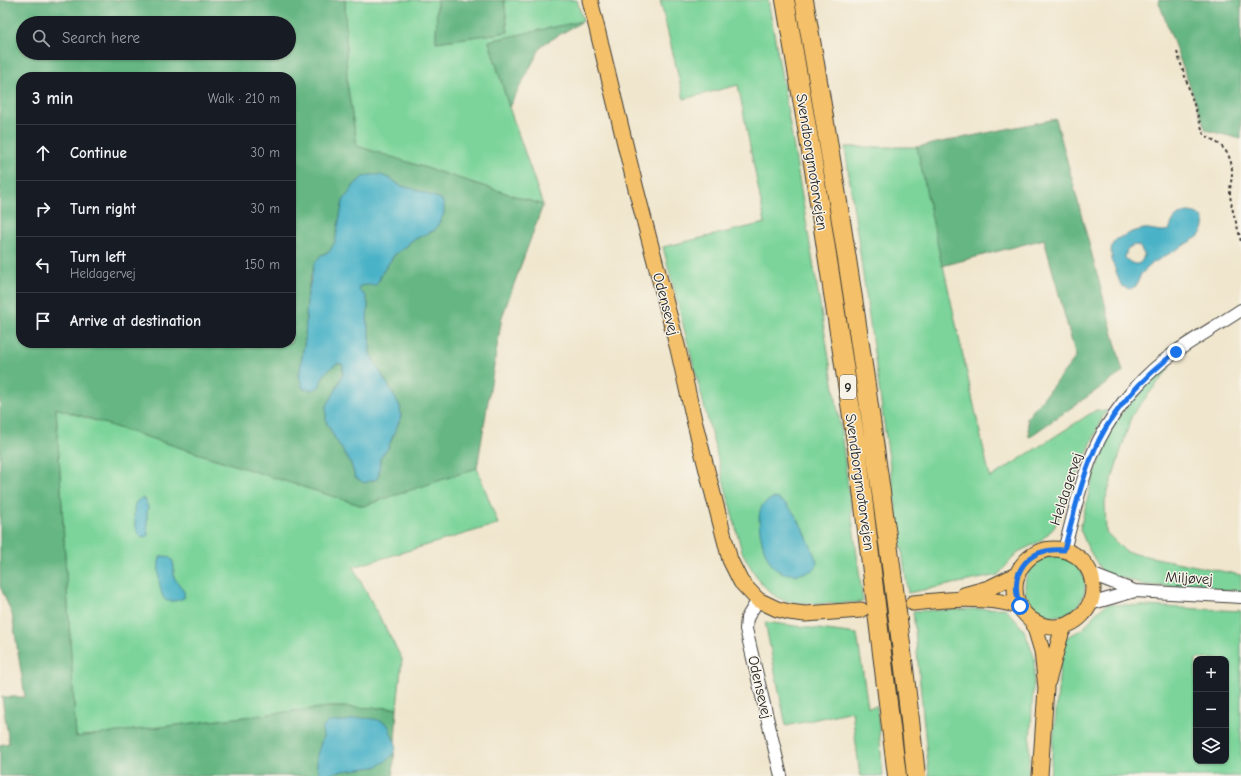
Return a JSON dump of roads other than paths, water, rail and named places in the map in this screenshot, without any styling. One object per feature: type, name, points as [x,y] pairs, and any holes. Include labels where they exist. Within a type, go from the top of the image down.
[{"type":"highway","name":"Svendborgmotorvejen","points":[[785,0],[813,165],[856,449],[897,776]]},
{"type":"highway","name":"Svendborgmotorvejen","points":[[804,0],[832,156],[861,348],[893,581],[916,776]]},
{"type":"main road","name":"Odensevej","points":[[590,0],[636,189],[678,349],[724,541],[730,560],[742,582],[758,600],[777,609],[805,614],[861,610]]},
{"type":"main road","points":[[1053,549],[1064,550],[1080,559],[1091,574],[1093,589],[1090,604],[1084,614],[1075,621],[1065,626],[1048,626],[1033,621],[1023,612],[1016,596],[1018,574],[1024,564],[1032,556],[1053,549]]},
{"type":"main road","points":[[952,599],[989,588],[1018,574]]},
{"type":"main road","points":[[913,603],[952,599],[990,600],[1020,606]]},
{"type":"main road","points":[[1033,621],[1042,651],[1046,688],[1040,776]]},
{"type":"main road","points":[[1046,688],[1061,634],[1065,626]]},
{"type":"street","name":"Heldagervej","points":[[1064,550],[1084,476],[1099,440],[1118,409],[1140,382],[1157,367],[1176,352],[1241,310]]},
{"type":"street","name":"Miljøvej","points":[[1091,574],[1135,591],[1241,597]]},
{"type":"street","name":"Miljøvej","points":[[1090,604],[1135,591]]},
{"type":"street","name":"Odensevej","points":[[758,600],[747,618],[746,629],[781,776]]},
{"type":"water","points":[[381,175],[391,179],[401,186],[441,199],[444,204],[444,214],[435,230],[411,241],[406,247],[395,254],[375,286],[360,286],[359,290],[366,296],[368,304],[367,323],[370,335],[370,354],[400,406],[401,417],[388,448],[380,458],[379,474],[377,479],[364,483],[355,477],[351,464],[326,421],[326,407],[336,390],[343,373],[343,365],[338,363],[332,367],[324,376],[320,386],[314,390],[303,389],[299,376],[305,339],[307,299],[314,264],[321,255],[329,252],[335,242],[343,201],[355,184],[363,177]]},
{"type":"water","points":[[1187,212],[1198,214],[1203,220],[1204,228],[1198,237],[1153,263],[1141,274],[1136,286],[1130,289],[1122,286],[1111,256],[1114,242],[1120,237],[1139,230],[1169,230],[1175,218]],"holes":[[[1134,245],[1139,246],[1144,254],[1143,258],[1137,264],[1131,263],[1125,258],[1127,249]]]},
{"type":"water","points":[[141,498],[145,499],[148,507],[148,536],[143,537],[137,532],[134,513],[135,503]]},
{"type":"water","points":[[773,498],[788,506],[800,524],[817,561],[815,569],[801,574],[784,573],[776,569],[768,558],[764,549],[760,531],[759,514],[762,506]]},
{"type":"water","points":[[161,556],[169,557],[172,560],[174,566],[174,576],[183,589],[185,595],[184,598],[170,601],[165,600],[163,597],[158,571],[159,559]]},
{"type":"water","points":[[357,718],[375,719],[387,724],[396,744],[396,749],[386,761],[376,767],[336,772],[327,776],[321,775],[317,767],[317,755],[323,736],[322,730],[324,726],[328,722],[345,721]]}]
